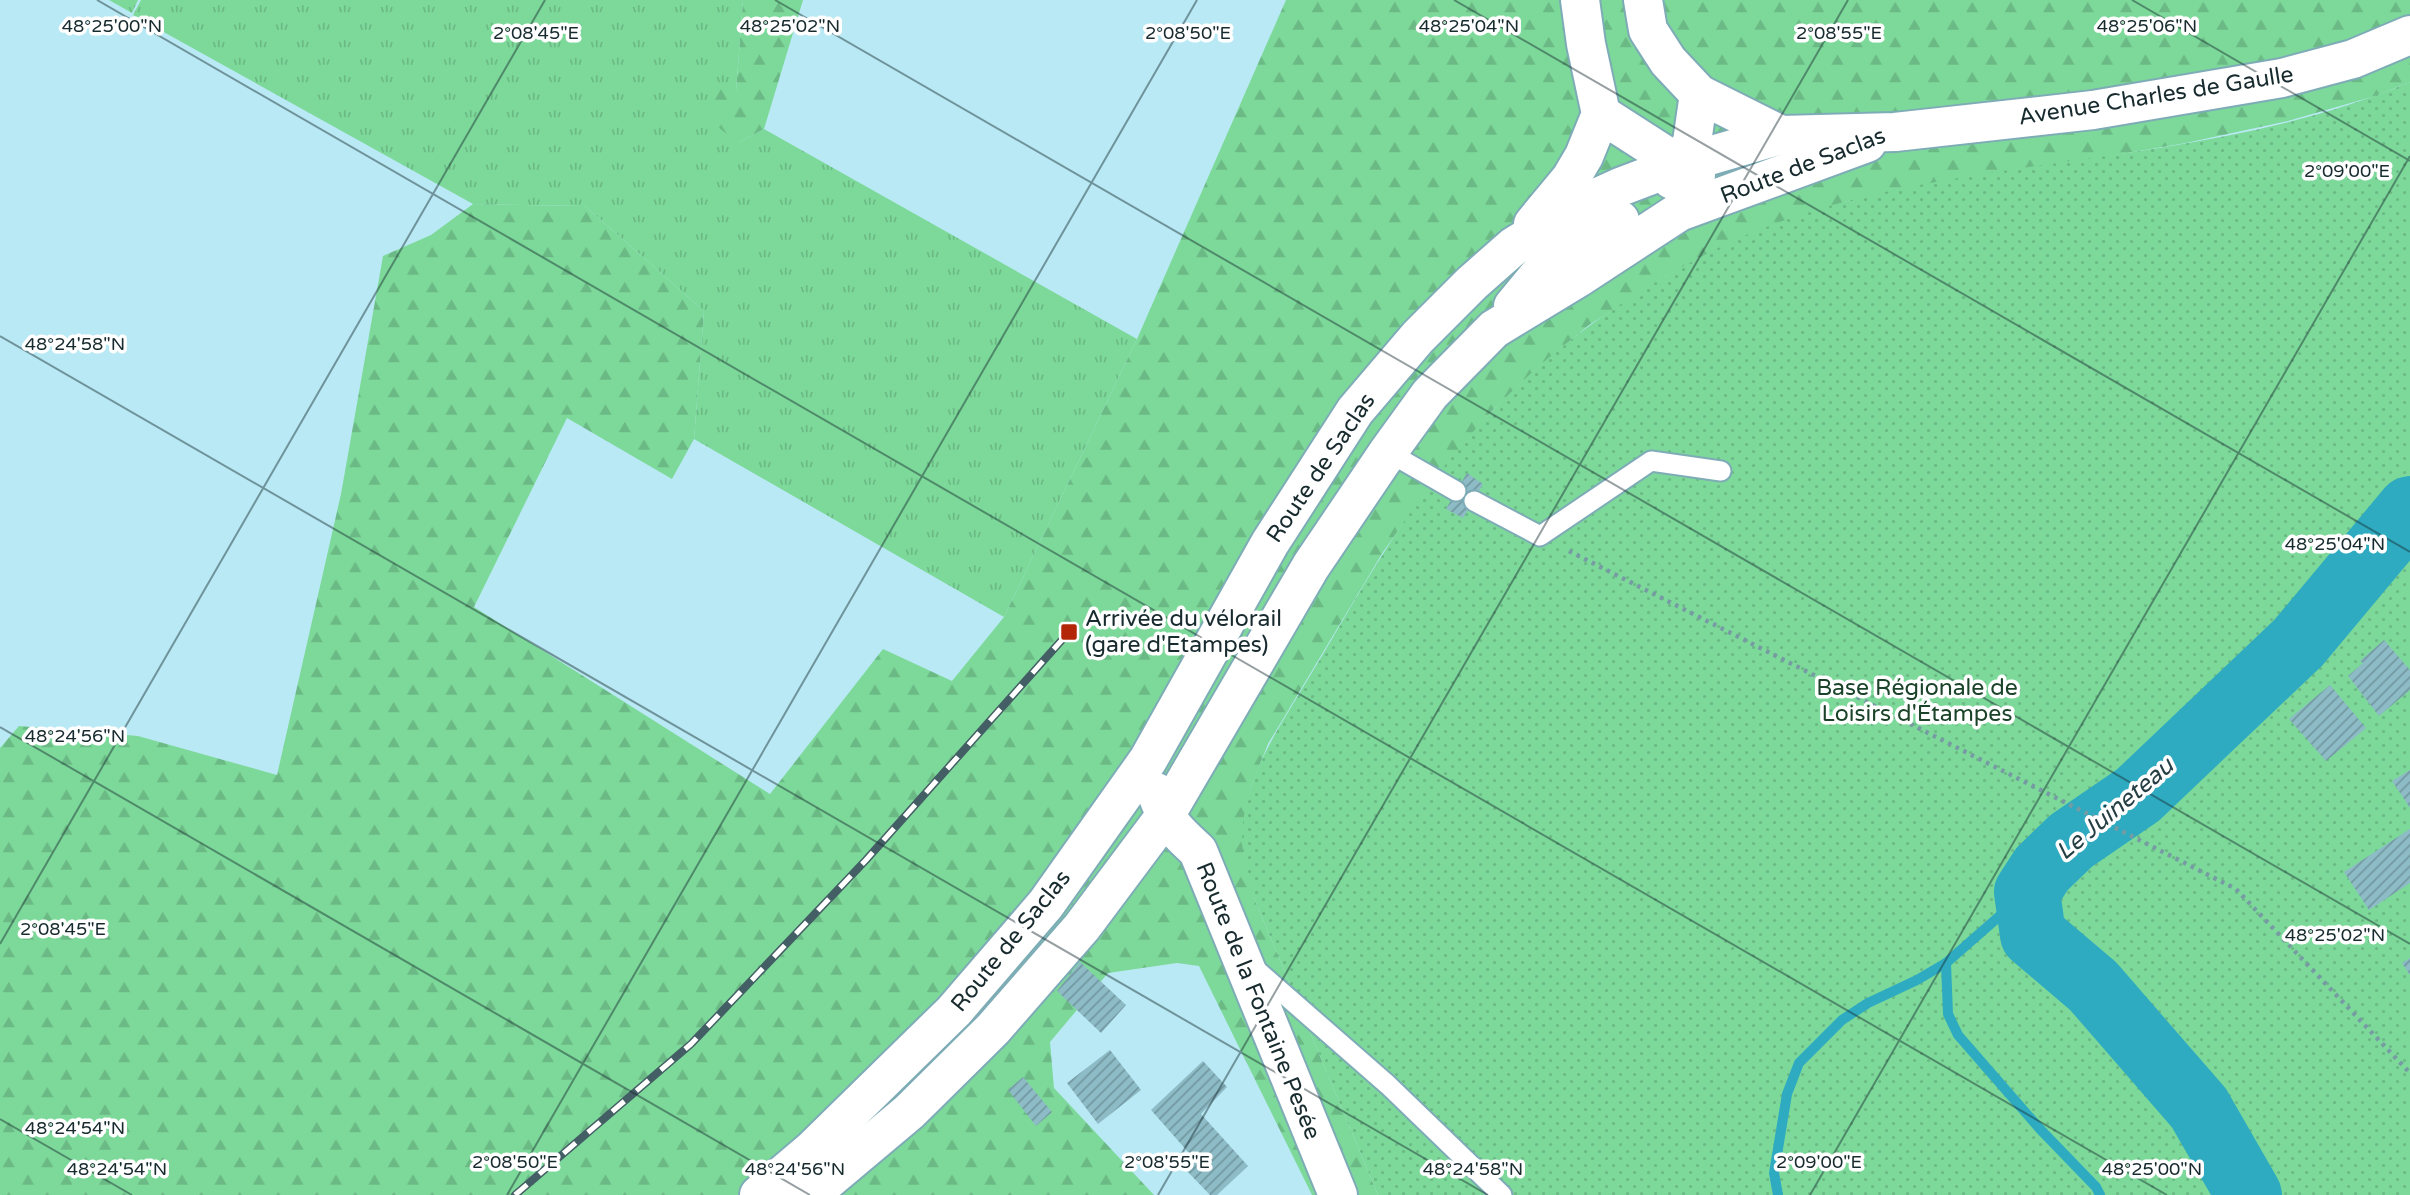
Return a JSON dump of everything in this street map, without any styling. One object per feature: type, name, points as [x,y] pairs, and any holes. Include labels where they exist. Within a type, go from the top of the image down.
[{"type":"main road","points":[[1514,246],[1571,178],[1584,156],[1601,114],[1580,0]]},
{"type":"main road","points":[[1643,0],[1648,30],[1668,61],[1699,94],[1781,135]]},
{"type":"main road","name":"Avenue Charles de Gaulle","points":[[1895,132],[2093,110],[2282,78],[2353,59],[2410,35]]},
{"type":"main road","points":[[1494,329],[1545,266],[1666,192],[1692,142],[1699,94]]},
{"type":"main road","points":[[1601,114],[1678,165],[1731,193]]},
{"type":"main road","name":"Route de Saclas","points":[[760,1195],[812,1150],[954,1011],[1046,904],[1148,760],[1270,543],[1355,411],[1418,337],[1472,283],[1514,246],[1587,202],[1678,165],[1781,135],[1895,132]]},
{"type":"main road","name":"Route de Saclas","points":[[801,1195],[828,1180],[909,1112],[993,1028],[1082,928],[1165,816],[1311,566],[1388,452],[1430,394],[1494,329],[1679,212],[1895,132]]},
{"type":"main road","points":[[1148,760],[1165,816]]},
{"type":"main road","name":"Route de la Fontaine Pesée","points":[[1165,816],[1173,828],[1198,851],[1338,1195]]},
{"type":"lane","points":[[1388,452],[1540,536],[1651,461],[1721,471]]},
{"type":"lane","points":[[1239,954],[1388,1085],[1502,1195]]},
{"type":"path","points":[[1540,536],[2236,889],[2410,1073]]},
{"type":"green space","points":[[109,0],[138,0],[132,13]]},
{"type":"green space","points":[[141,0],[743,0],[736,91],[738,143],[764,129],[1137,339],[1004,617],[694,439],[704,311],[585,206],[473,204],[133,15]]},
{"type":"green space","points":[[743,0],[803,0],[764,129],[738,143],[713,123],[715,85],[736,91]]},
{"type":"green space","points":[[1286,0],[2410,0],[2410,82],[2375,96],[2288,121],[2186,143],[1851,200],[1791,219],[1736,240],[1666,276],[1589,325],[1535,370],[1492,411],[1435,479],[1383,552],[1268,744],[1250,789],[1254,898],[1378,1195],[1312,1195],[1199,966],[1177,963],[1108,973],[1050,1042],[1054,1088],[1154,1195],[0,1195],[0,748],[19,726],[138,736],[277,775],[341,494],[383,256],[431,235],[473,204],[585,206],[704,311],[694,439],[672,479],[567,418],[474,607],[770,794],[883,649],[952,681],[1004,617],[1137,339]]},
{"type":"green space","name":"Base Régionale de Loisirs d'Étampes","points":[[2410,82],[2410,1195],[1378,1195],[1254,898],[1243,853],[1242,831],[1250,789],[1267,749],[1288,712],[1407,517],[1443,468],[1482,422],[1538,367],[1568,342],[1632,297],[1700,257],[1793,217],[1914,186],[2251,131],[2358,102]]},
{"type":"building","points":[[1467,473],[1483,484],[1463,518],[1446,509]]},
{"type":"building","points":[[2384,640],[2410,670],[2410,690],[2379,716],[2348,676],[2363,663],[2360,661]]},
{"type":"building","points":[[2330,685],[2366,728],[2326,761],[2289,719]]},
{"type":"building","points":[[2410,770],[2410,808],[2392,781]]},
{"type":"building","points":[[2410,829],[2410,883],[2369,910],[2344,872]]},
{"type":"building","points":[[2410,958],[2410,975],[2402,963]]},
{"type":"building","points":[[1080,962],[1126,1005],[1101,1033],[1057,991]]},
{"type":"building","points":[[1110,1050],[1141,1090],[1098,1124],[1067,1083]]},
{"type":"building","points":[[1203,1061],[1227,1087],[1201,1114],[1248,1166],[1217,1195],[1210,1195],[1186,1170],[1196,1161],[1151,1110]]},
{"type":"building","points":[[1023,1077],[1052,1112],[1036,1126],[1008,1090]]},
{"type":"waterway","name":"Le Juineteau","points":[[2249,1195],[2199,1108],[2093,986],[2033,935],[2027,892],[2042,869],[2071,841],[2138,795],[2298,643],[2410,509]]},
{"type":"waterway","points":[[1778,1195],[1774,1173],[1787,1094],[1799,1063],[1842,1020],[1868,1003],[1946,963],[2027,892]]},
{"type":"waterway","points":[[1946,963],[1948,1014],[1958,1035],[2039,1128],[2096,1187],[2100,1195]]},
{"type":"railway","points":[[515,1195],[691,1044],[866,860],[1069,632]]},
{"type":"place","name":"Arrivée du vélorail (gare d'Etampes)","points":[[1069,632]]}]
